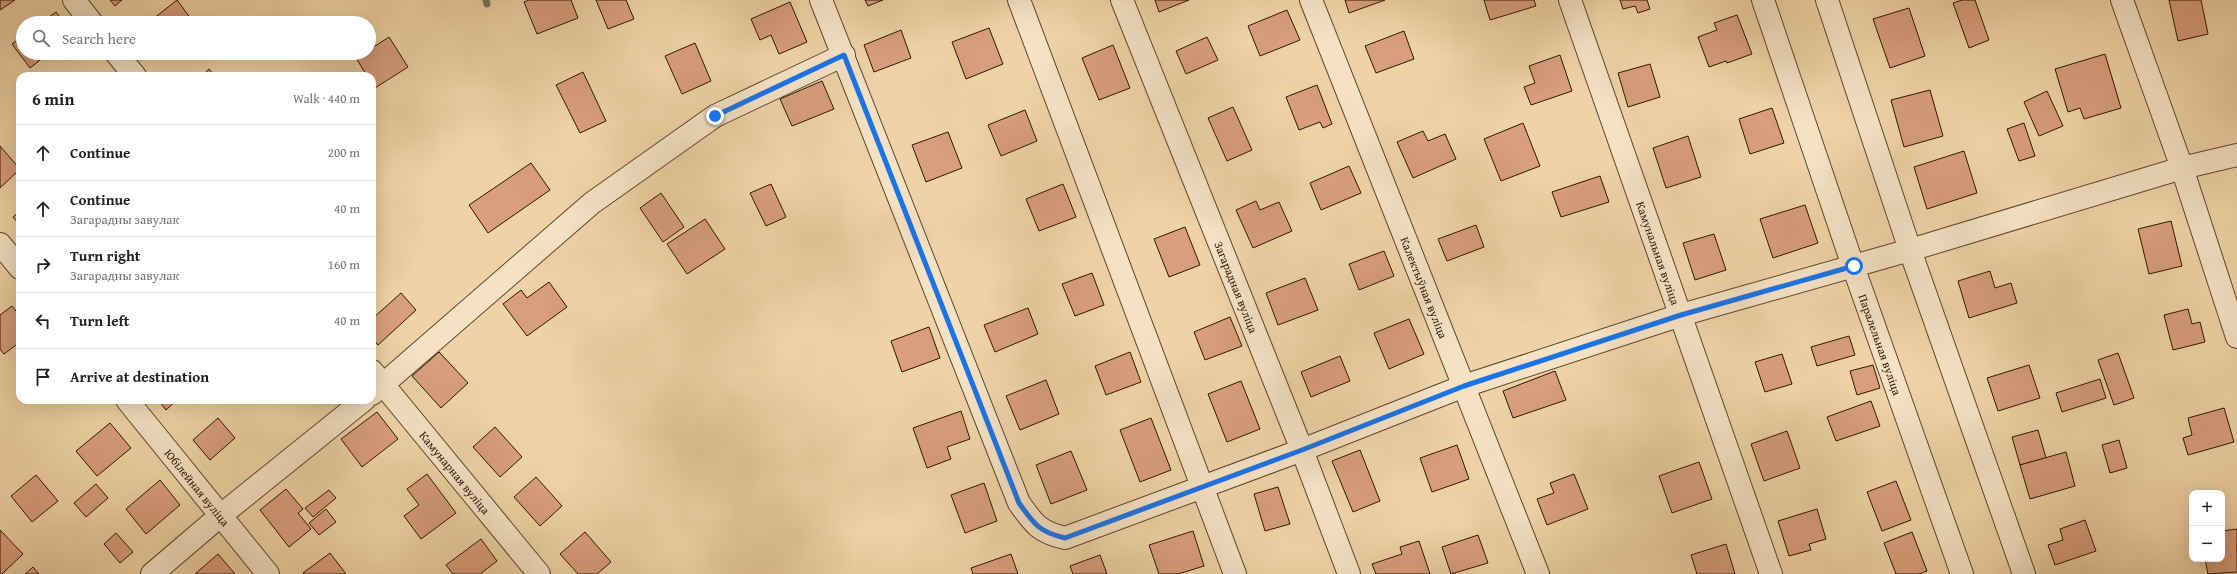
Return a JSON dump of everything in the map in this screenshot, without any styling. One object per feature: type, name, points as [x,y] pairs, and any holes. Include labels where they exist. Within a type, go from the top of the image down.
[{"type":"street","points":[[74,0],[87,16]]},
{"type":"street","points":[[821,0],[844,55],[1019,503],[1033,522],[1047,534],[1065,538],[1302,450],[1464,386],[1681,315],[1910,250],[2182,168],[2237,155]]},
{"type":"street","points":[[1019,0],[1235,574]]},
{"type":"street","name":"Загарадная вуліца","points":[[1122,0],[1302,450],[1349,574]]},
{"type":"street","name":"Калектыўная вуліца","points":[[1311,0],[1538,574]]},
{"type":"street","name":"Камунальная вуліца","points":[[1570,0],[1771,574]]},
{"type":"street","name":"Паралельная вуліца","points":[[1763,0],[1962,574]]},
{"type":"street","points":[[1826,0],[1910,250],[2024,574]]},
{"type":"street","points":[[2122,0],[2182,168],[2237,337]]},
{"type":"street","points":[[376,383],[592,203],[715,116],[844,55]]},
{"type":"street","points":[[122,60],[132,72]]},
{"type":"street","points":[[0,244],[16,263]]},
{"type":"street","name":"Камунарная вуліца","points":[[376,383],[539,574]]},
{"type":"street","name":"Юбілейная вуліца","points":[[130,404],[268,574]]},
{"type":"street","points":[[152,574],[220,516],[359,404]]},
{"type":"building","points":[[0,0],[15,0],[0,10]]},
{"type":"building","points":[[110,0],[122,0],[115,6]]},
{"type":"building","points":[[177,0],[189,16],[157,16]]},
{"type":"building","points":[[529,0],[571,0],[578,18],[537,34],[524,2]]},
{"type":"building","points":[[596,0],[626,0],[634,19],[608,29]]},
{"type":"building","points":[[865,0],[883,0],[868,6]]},
{"type":"building","points":[[1155,0],[1189,0],[1159,12]]},
{"type":"building","points":[[1345,0],[1385,0],[1349,13]]},
{"type":"building","points":[[1484,0],[1534,0],[1536,6],[1490,20]]},
{"type":"building","points":[[1620,0],[1647,0],[1650,9],[1638,13],[1635,6],[1623,9]]},
{"type":"building","points":[[1962,0],[1975,0],[1989,40],[1969,48],[1953,3]]},
{"type":"building","points":[[2169,0],[2201,0],[2208,34],[2178,41]]},
{"type":"building","points":[[790,2],[807,42],[779,54],[771,35],[760,40],[751,19]]},
{"type":"building","points":[[1909,8],[1925,56],[1890,68],[1873,19]]},
{"type":"building","points":[[1287,10],[1300,40],[1260,56],[1248,26]]},
{"type":"building","points":[[56,12],[59,16],[51,16]]},
{"type":"building","points":[[1737,15],[1752,54],[1727,63],[1726,61],[1709,67],[1698,37],[1717,30],[1714,23]]},
{"type":"building","points":[[989,28],[1003,64],[966,79],[952,42]]},
{"type":"building","points":[[901,30],[911,58],[874,72],[864,45]]},
{"type":"building","points":[[1404,31],[1414,59],[1376,73],[1365,46]]},
{"type":"building","points":[[389,37],[408,67],[376,87],[376,72],[365,72],[357,60],[376,60],[376,45]]},
{"type":"building","points":[[1207,37],[1218,60],[1186,74],[1176,51]]},
{"type":"building","points":[[16,41],[16,49],[12,44]]},
{"type":"building","points":[[695,43],[711,81],[682,94],[665,56]]},
{"type":"building","points":[[1113,45],[1130,88],[1099,100],[1082,58]]},
{"type":"building","points":[[2105,54],[2121,108],[2084,119],[2080,108],[2068,112],[2055,69]]},
{"type":"building","points":[[1560,55],[1572,91],[1531,105],[1524,87],[1535,83],[1529,66]]},
{"type":"building","points":[[24,60],[40,60],[30,68]]},
{"type":"building","points":[[1650,64],[1660,97],[1628,107],[1618,73]]},
{"type":"building","points":[[583,72],[606,121],[580,133],[556,85]]},
{"type":"building","points":[[822,81],[834,109],[792,126],[780,99]]},
{"type":"building","points":[[1317,85],[1332,124],[1323,128],[1320,122],[1299,130],[1286,97]]},
{"type":"building","points":[[1930,90],[1943,136],[1904,147],[1891,100]]},
{"type":"building","points":[[2047,91],[2063,126],[2039,136],[2024,102]]},
{"type":"building","points":[[1233,107],[1252,150],[1227,161],[1208,118]]},
{"type":"building","points":[[1772,108],[1784,143],[1750,154],[1739,119]]},
{"type":"building","points":[[1025,110],[1037,141],[1001,156],[988,125]]},
{"type":"building","points":[[1523,123],[1540,166],[1501,181],[1484,139]]},
{"type":"building","points":[[2024,123],[2035,156],[2019,161],[2007,129]]},
{"type":"building","points":[[1423,131],[1428,141],[1445,134],[1456,159],[1413,178],[1397,142]]},
{"type":"building","points":[[948,132],[962,168],[926,182],[912,145]]},
{"type":"building","points":[[1688,136],[1701,177],[1666,188],[1653,148]]},
{"type":"building","points":[[0,146],[16,164],[16,173],[0,188]]},
{"type":"building","points":[[1964,151],[1977,193],[1927,209],[1914,167]]},
{"type":"building","points":[[531,163],[550,190],[488,233],[469,205]]},
{"type":"building","points":[[1349,166],[1361,193],[1321,210],[1310,183]]},
{"type":"building","points":[[1600,176],[1609,202],[1561,217],[1552,192]]},
{"type":"building","points":[[771,184],[786,217],[766,226],[750,193]]},
{"type":"building","points":[[1063,184],[1076,217],[1039,231],[1026,199]]},
{"type":"building","points":[[661,193],[684,227],[663,242],[640,208]]},
{"type":"building","points":[[1256,201],[1260,210],[1279,202],[1292,231],[1253,248],[1236,210]]},
{"type":"building","points":[[1805,205],[1818,243],[1773,258],[1760,219]]},
{"type":"building","points":[[705,219],[725,249],[687,274],[667,244]]},
{"type":"building","points":[[2171,221],[2182,266],[2149,274],[2138,229]]},
{"type":"building","points":[[1476,225],[1484,247],[1447,261],[1438,239]]},
{"type":"building","points":[[1185,227],[1200,265],[1169,277],[1154,239]]},
{"type":"building","points":[[1714,234],[1726,270],[1695,280],[1683,243]]},
{"type":"building","points":[[1384,251],[1394,276],[1359,290],[1349,264]]},
{"type":"building","points":[[1990,271],[1995,288],[2011,283],[2017,303],[1969,318],[1958,281]]},
{"type":"building","points":[[1092,273],[1104,305],[1075,316],[1062,284]]},
{"type":"building","points":[[1305,278],[1318,310],[1278,325],[1266,293]]},
{"type":"building","points":[[549,282],[567,307],[527,336],[503,304],[521,290],[527,298]]},
{"type":"building","points":[[401,293],[416,310],[378,345],[376,343],[376,315]]},
{"type":"building","points":[[12,306],[16,311],[16,345],[4,354],[0,349],[0,315]]},
{"type":"building","points":[[1028,308],[1038,334],[995,352],[984,325]]},
{"type":"building","points":[[2188,309],[2192,324],[2200,322],[2205,342],[2173,350],[2164,315]]},
{"type":"building","points":[[1230,317],[1242,346],[1205,360],[1194,332]]},
{"type":"building","points":[[1409,319],[1424,354],[1389,369],[1374,333]]},
{"type":"building","points":[[929,327],[940,358],[902,372],[891,341]]},
{"type":"building","points":[[1849,336],[1855,355],[1817,366],[1811,347]]},
{"type":"building","points":[[439,352],[468,383],[441,408],[412,376]]},
{"type":"building","points":[[1130,352],[1141,382],[1106,395],[1095,366]]},
{"type":"building","points":[[2118,353],[2134,398],[2114,405],[2098,360]]},
{"type":"building","points":[[1782,354],[1792,384],[1765,392],[1755,362]]},
{"type":"building","points":[[1340,356],[1350,381],[1311,397],[1301,372]]},
{"type":"building","points":[[1873,365],[1880,388],[1857,395],[1850,371]]},
{"type":"building","points":[[2029,365],[2040,398],[1998,411],[1987,378]]},
{"type":"building","points":[[1555,371],[1566,400],[1513,418],[1503,391]]},
{"type":"building","points":[[2100,379],[2106,398],[2062,412],[2056,393]]},
{"type":"building","points":[[1046,380],[1059,414],[1020,430],[1006,396]]},
{"type":"building","points":[[1241,381],[1260,429],[1227,442],[1208,394]]},
{"type":"building","points":[[1871,401],[1880,426],[1836,441],[1827,417]]},
{"type":"building","points":[[161,404],[173,404],[166,410]]},
{"type":"building","points":[[2224,408],[2234,442],[2188,455],[2183,438],[2192,435],[2188,418]]},
{"type":"building","points":[[961,411],[970,439],[947,447],[951,459],[927,468],[913,428]]},
{"type":"building","points":[[377,412],[398,439],[362,467],[341,439]]},
{"type":"building","points":[[218,418],[235,438],[210,460],[193,440]]},
{"type":"building","points":[[1151,418],[1171,470],[1140,482],[1120,430]]},
{"type":"building","points":[[110,423],[131,448],[97,476],[76,451]]},
{"type":"building","points":[[495,427],[522,457],[500,477],[473,447]]},
{"type":"building","points":[[2038,430],[2046,458],[2020,465],[2012,437]]},
{"type":"building","points":[[1787,431],[1800,468],[1764,481],[1751,444]]},
{"type":"building","points":[[2119,440],[2127,468],[2110,473],[2102,445]]},
{"type":"building","points":[[1457,445],[1469,479],[1432,492],[1420,458]]},
{"type":"building","points":[[1360,450],[1380,501],[1353,512],[1332,461]]},
{"type":"building","points":[[1071,451],[1087,490],[1051,504],[1036,465]]},
{"type":"building","points":[[2066,452],[2075,486],[2030,499],[2020,465]]},
{"type":"building","points":[[1699,462],[1712,499],[1672,513],[1659,476]]},
{"type":"building","points":[[427,474],[456,513],[421,539],[404,516],[419,505],[407,489]]},
{"type":"building","points":[[1574,474],[1588,509],[1547,525],[1537,499],[1554,493],[1550,483]]},
{"type":"building","points":[[36,475],[58,501],[32,522],[11,496]]},
{"type":"building","points":[[536,477],[562,506],[540,526],[514,497]]},
{"type":"building","points":[[160,480],[180,505],[146,534],[126,509]]},
{"type":"building","points":[[1896,481],[1911,520],[1882,531],[1867,492]]},
{"type":"building","points":[[984,483],[997,521],[965,533],[951,495]]},
{"type":"building","points":[[96,484],[108,498],[86,517],[74,503]]},
{"type":"building","points":[[1278,487],[1290,524],[1265,531],[1254,494]]},
{"type":"building","points":[[286,489],[303,509],[298,513],[311,529],[289,547],[260,510]]},
{"type":"building","points":[[329,490],[336,498],[313,517],[305,508]]},
{"type":"building","points":[[326,509],[336,522],[319,535],[309,523]]},
{"type":"building","points":[[1817,509],[1826,539],[1809,544],[1811,550],[1789,556],[1778,521]]},
{"type":"building","points":[[2085,520],[2096,551],[2055,565],[2048,545],[2063,540],[2060,529]]},
{"type":"building","points":[[2237,529],[2237,572],[2208,574],[2206,562],[2225,562],[2225,531]]},
{"type":"building","points":[[0,530],[23,554],[2,574],[0,574]]},
{"type":"building","points":[[1193,531],[1204,566],[1178,574],[1159,574],[1149,545]]},
{"type":"building","points":[[585,532],[611,562],[597,574],[578,574],[560,554]]},
{"type":"building","points":[[1912,532],[1927,571],[1919,574],[1896,574],[1884,543]]},
{"type":"building","points":[[116,533],[133,552],[120,563],[104,544]]},
{"type":"building","points":[[1478,535],[1488,563],[1451,574],[1442,547]]},
{"type":"building","points":[[481,539],[497,561],[480,574],[453,574],[446,565]]},
{"type":"building","points":[[1419,541],[1430,574],[1376,574],[1372,564],[1402,554],[1400,547]]},
{"type":"building","points":[[1726,544],[1735,574],[1697,574],[1691,555]]},
{"type":"building","points":[[330,553],[346,574],[303,573]]},
{"type":"building","points":[[218,554],[235,574],[195,574]]},
{"type":"building","points":[[1011,554],[1018,574],[973,574],[971,568]]},
{"type":"building","points":[[1100,555],[1107,574],[1073,574],[1070,566]]},
{"type":"building","points":[[33,567],[39,574],[25,574]]},
{"type":"waterway","points":[[486,0],[487,4]]},
{"type":"route","points":[[715,116],[844,55],[1019,503],[1033,522],[1047,534],[1065,538],[1302,450],[1464,386],[1681,315],[1854,266]]}]
